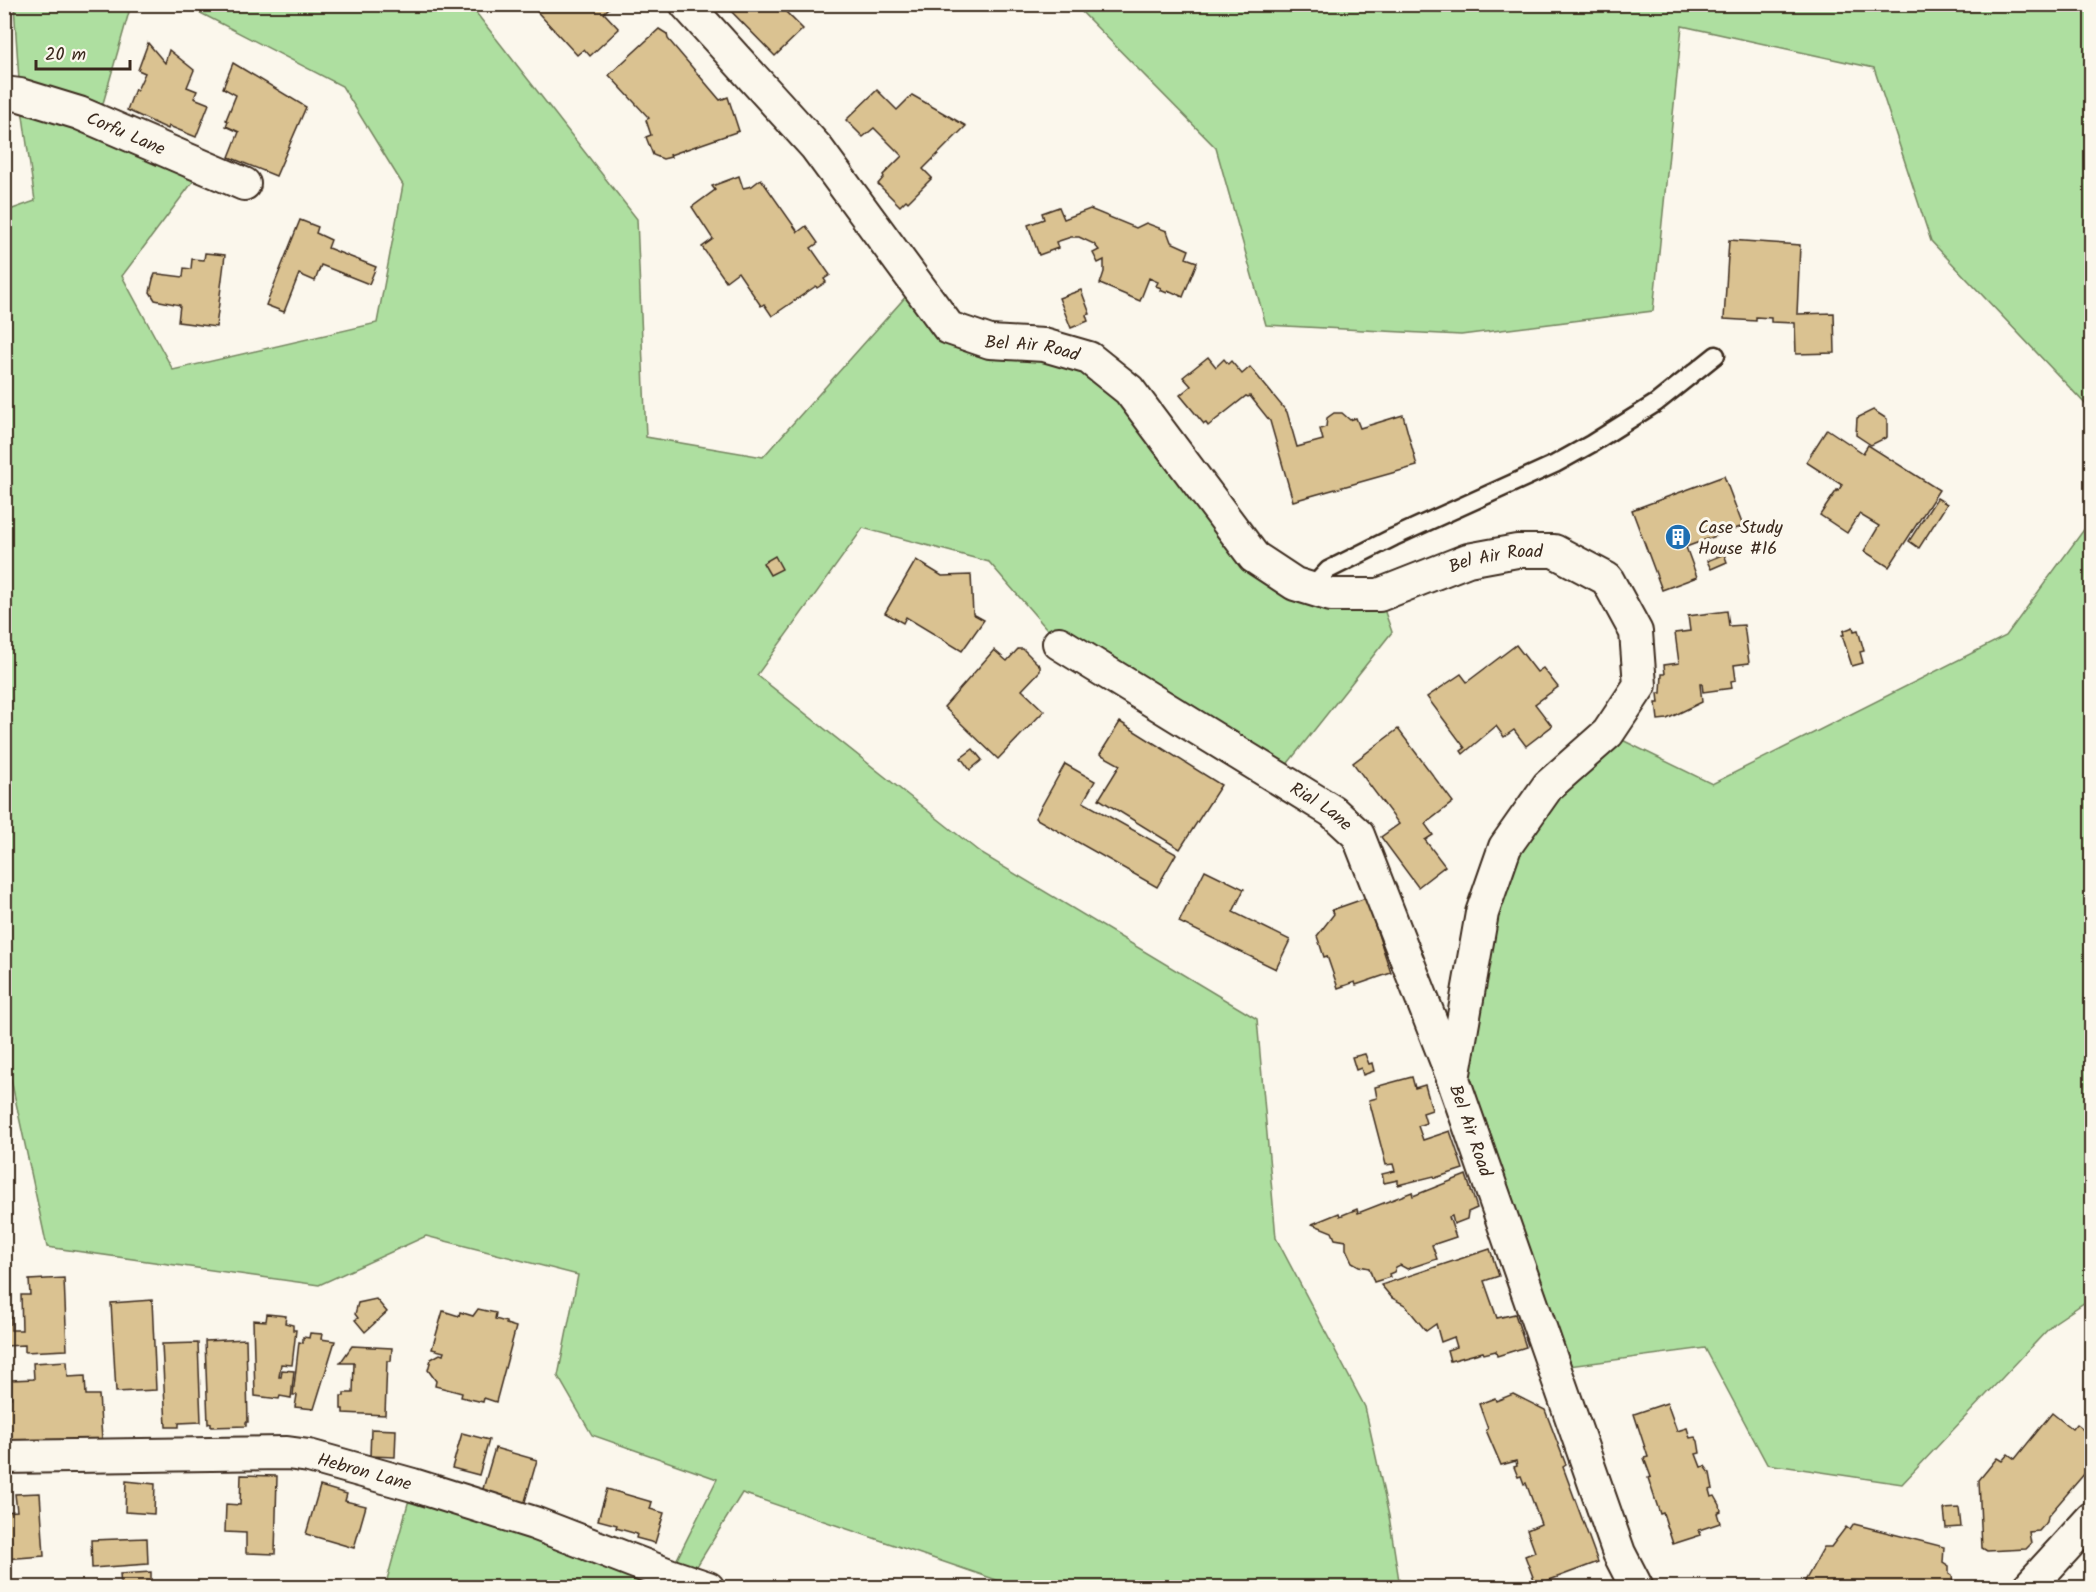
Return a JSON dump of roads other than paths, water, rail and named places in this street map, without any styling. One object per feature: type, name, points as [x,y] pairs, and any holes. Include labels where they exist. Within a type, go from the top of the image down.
[{"type":"street","name":"Bel Air Road","points":[[686,4],[816,147],[949,328],[990,342],[1044,345],[1089,358],[1129,390],[1254,557],[1295,584],[1331,595],[1379,596],[1468,560],[1517,551],[1554,551],[1607,579],[1636,632],[1640,685],[1608,733],[1548,786],[1505,847],[1482,913],[1453,1079],[1619,1553],[1637,1587]]},
{"type":"street","name":"Corfu Lane","points":[[4,93],[20,95],[79,113],[244,184]]},
{"type":"street","name":"Rial Lane","points":[[1059,643],[1332,811],[1358,835],[1453,1079]]},
{"type":"street","name":"Hebron Lane","points":[[4,1457],[287,1453],[309,1456],[413,1485],[534,1523],[669,1575],[708,1587]]},
{"type":"street","points":[[2028,1587],[2091,1518]]},
{"type":"lane","points":[[1310,589],[1328,570],[1394,537],[1555,464],[1591,444],[1656,403],[1716,355]]},
{"type":"place","name":"Case Study House #16","points":[[1678,537]]}]
